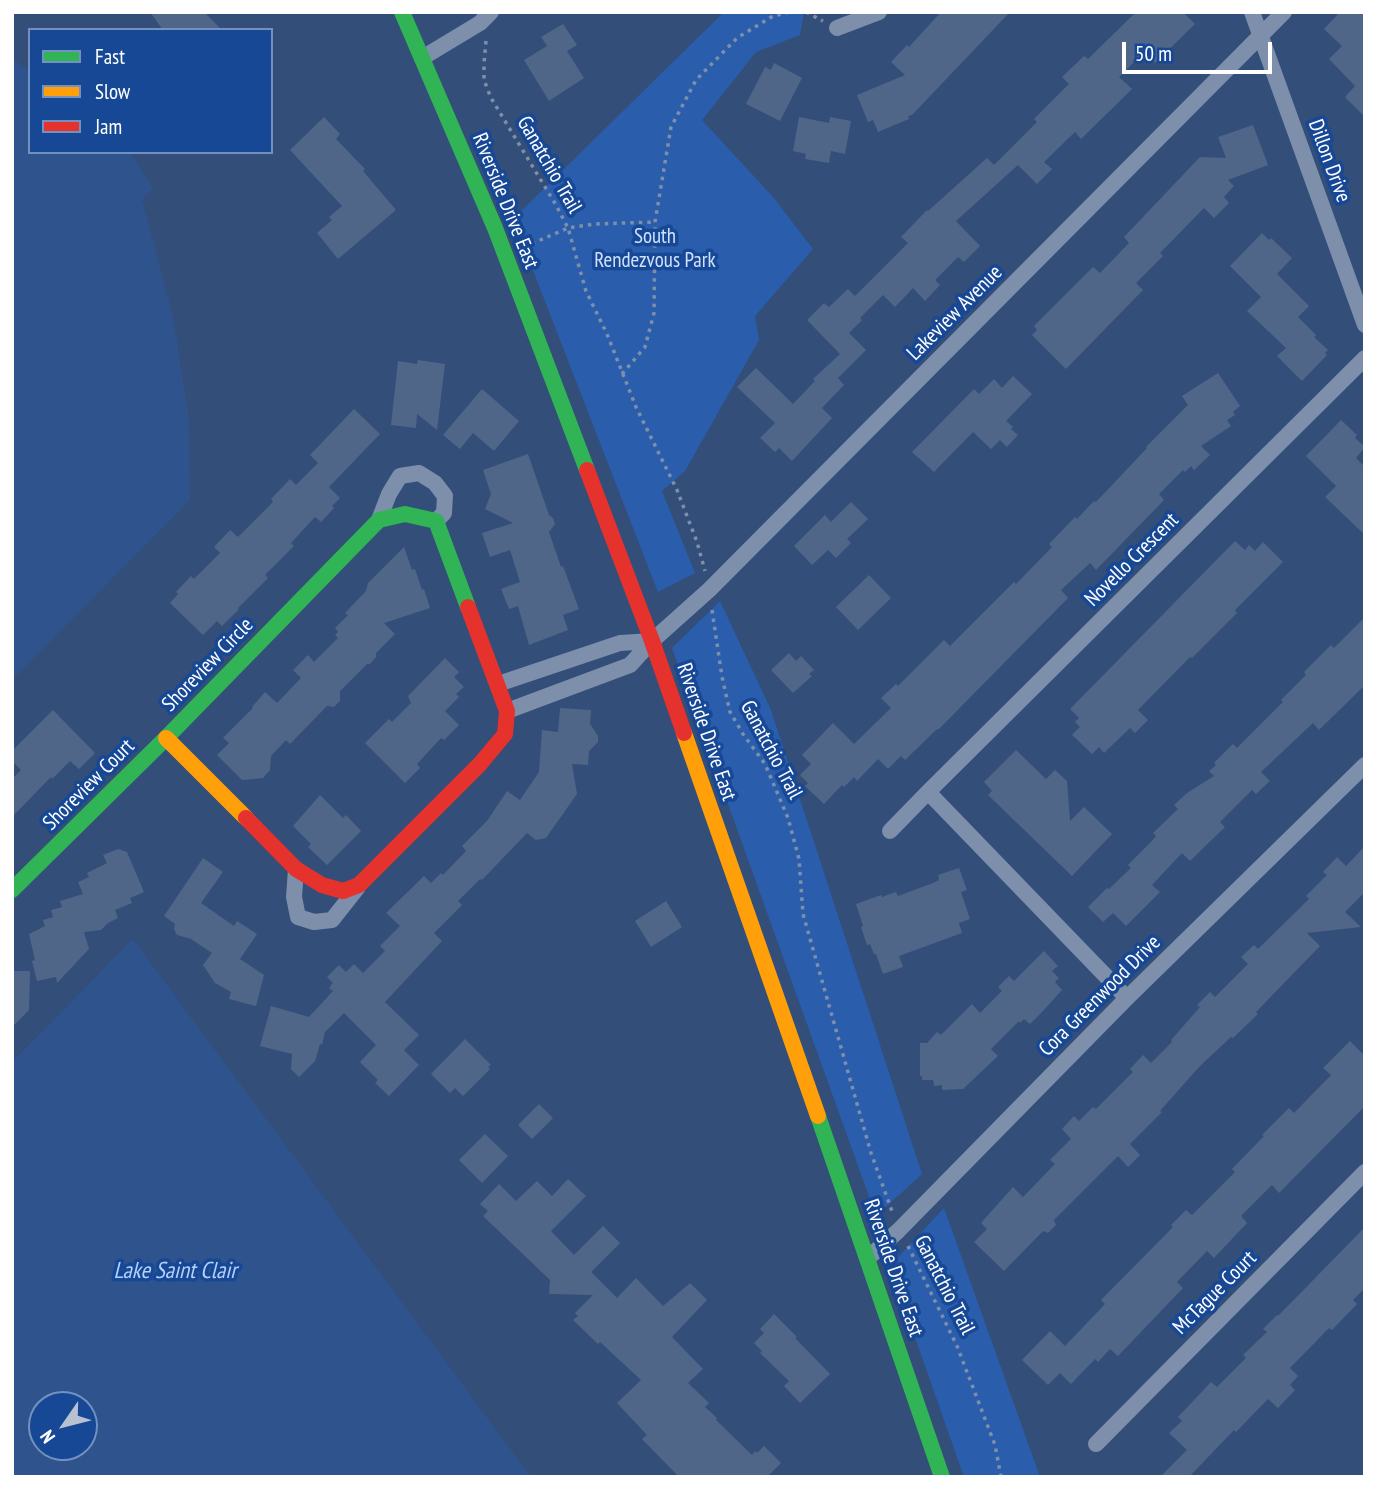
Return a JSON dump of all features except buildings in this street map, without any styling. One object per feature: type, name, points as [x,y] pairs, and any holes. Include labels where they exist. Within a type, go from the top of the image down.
[{"type":"main road","name":"Riverside Drive East","points":[[402,12],[495,228],[652,641],[942,1477]]},
{"type":"main road","points":[[379,520],[405,514],[436,521]]},
{"type":"main road","name":"Shoreview Circle","points":[[359,885],[343,891],[323,885],[296,869],[166,738],[379,520]]},
{"type":"main road","name":"Shoreview Circle","points":[[436,521],[507,711]]},
{"type":"main road","points":[[359,885],[480,764],[505,734],[507,711]]},
{"type":"main road","name":"Shoreview Court","points":[[12,890],[166,738]]},
{"type":"street","points":[[837,28],[879,12]]},
{"type":"street","name":"Dillon Drive","points":[[1252,12],[1365,325]]},
{"type":"street","name":"Lakeview Avenue","points":[[652,641],[709,590],[1284,12]]},
{"type":"street","points":[[422,58],[486,18]]},
{"type":"street","name":"Novello Crescent","points":[[890,831],[1365,358]]},
{"type":"street","name":"Shoreview Circle","points":[[379,520],[389,494],[400,476],[419,473],[435,483],[445,496],[444,513],[436,521]]},
{"type":"street","points":[[498,684],[620,643],[652,641]]},
{"type":"street","points":[[507,711],[630,665],[652,641]]},
{"type":"street","name":"Cora Greenwood Drive","points":[[867,1258],[898,1231],[1126,999],[1365,765]]},
{"type":"street","points":[[928,792],[1126,999]]},
{"type":"street","points":[[296,869],[294,897],[298,917],[314,922],[332,920],[359,885]]},
{"type":"street","name":"McTague Court","points":[[1096,1444],[1365,1172]]},
{"type":"path","points":[[622,374],[645,347],[654,313],[655,222],[671,127],[696,80],[737,38],[773,16],[790,12]]},
{"type":"path","name":"Ganatchio Trail","points":[[486,18],[484,80],[491,98],[568,228],[586,291],[607,334],[636,407],[677,490],[697,542],[709,590],[730,712],[765,764],[788,818],[799,859],[803,914],[871,1153],[898,1231],[914,1256],[957,1346],[995,1445],[1001,1477]]},
{"type":"path","points":[[505,255],[568,228],[595,224],[655,222]]},
{"type":"green space","name":"South Rendezvous Park","points":[[724,12],[804,12],[800,35],[756,52],[702,120],[773,197],[813,249],[755,316],[759,340],[685,471],[662,491],[695,573],[658,592],[513,219]]},
{"type":"green space","points":[[720,601],[771,710],[922,1174],[876,1216],[672,648]]},
{"type":"green space","points":[[944,1208],[1040,1477],[964,1477],[890,1266]]},
{"type":"water","points":[[12,58],[28,70],[28,154],[131,154],[153,188],[142,200],[173,316],[189,419],[190,500],[12,680]]},
{"type":"water","name":"Lake Saint Clair","points":[[133,939],[531,1477],[12,1477],[12,1062]]},
{"type":"traffic: fast","points":[[402,12],[495,228],[587,470]]},
{"type":"traffic: fast","points":[[12,890],[166,738],[379,520],[405,514],[436,521],[468,607]]},
{"type":"traffic: fast","points":[[818,1116],[942,1477]]},
{"type":"traffic: slow","points":[[684,733],[818,1116]]},
{"type":"traffic: slow","points":[[166,738],[246,818]]},
{"type":"traffic: jam","points":[[587,470],[684,733]]},
{"type":"traffic: jam","points":[[246,818],[296,869],[322,885],[343,891],[359,885],[480,764],[505,734],[507,711],[468,607]]}]
